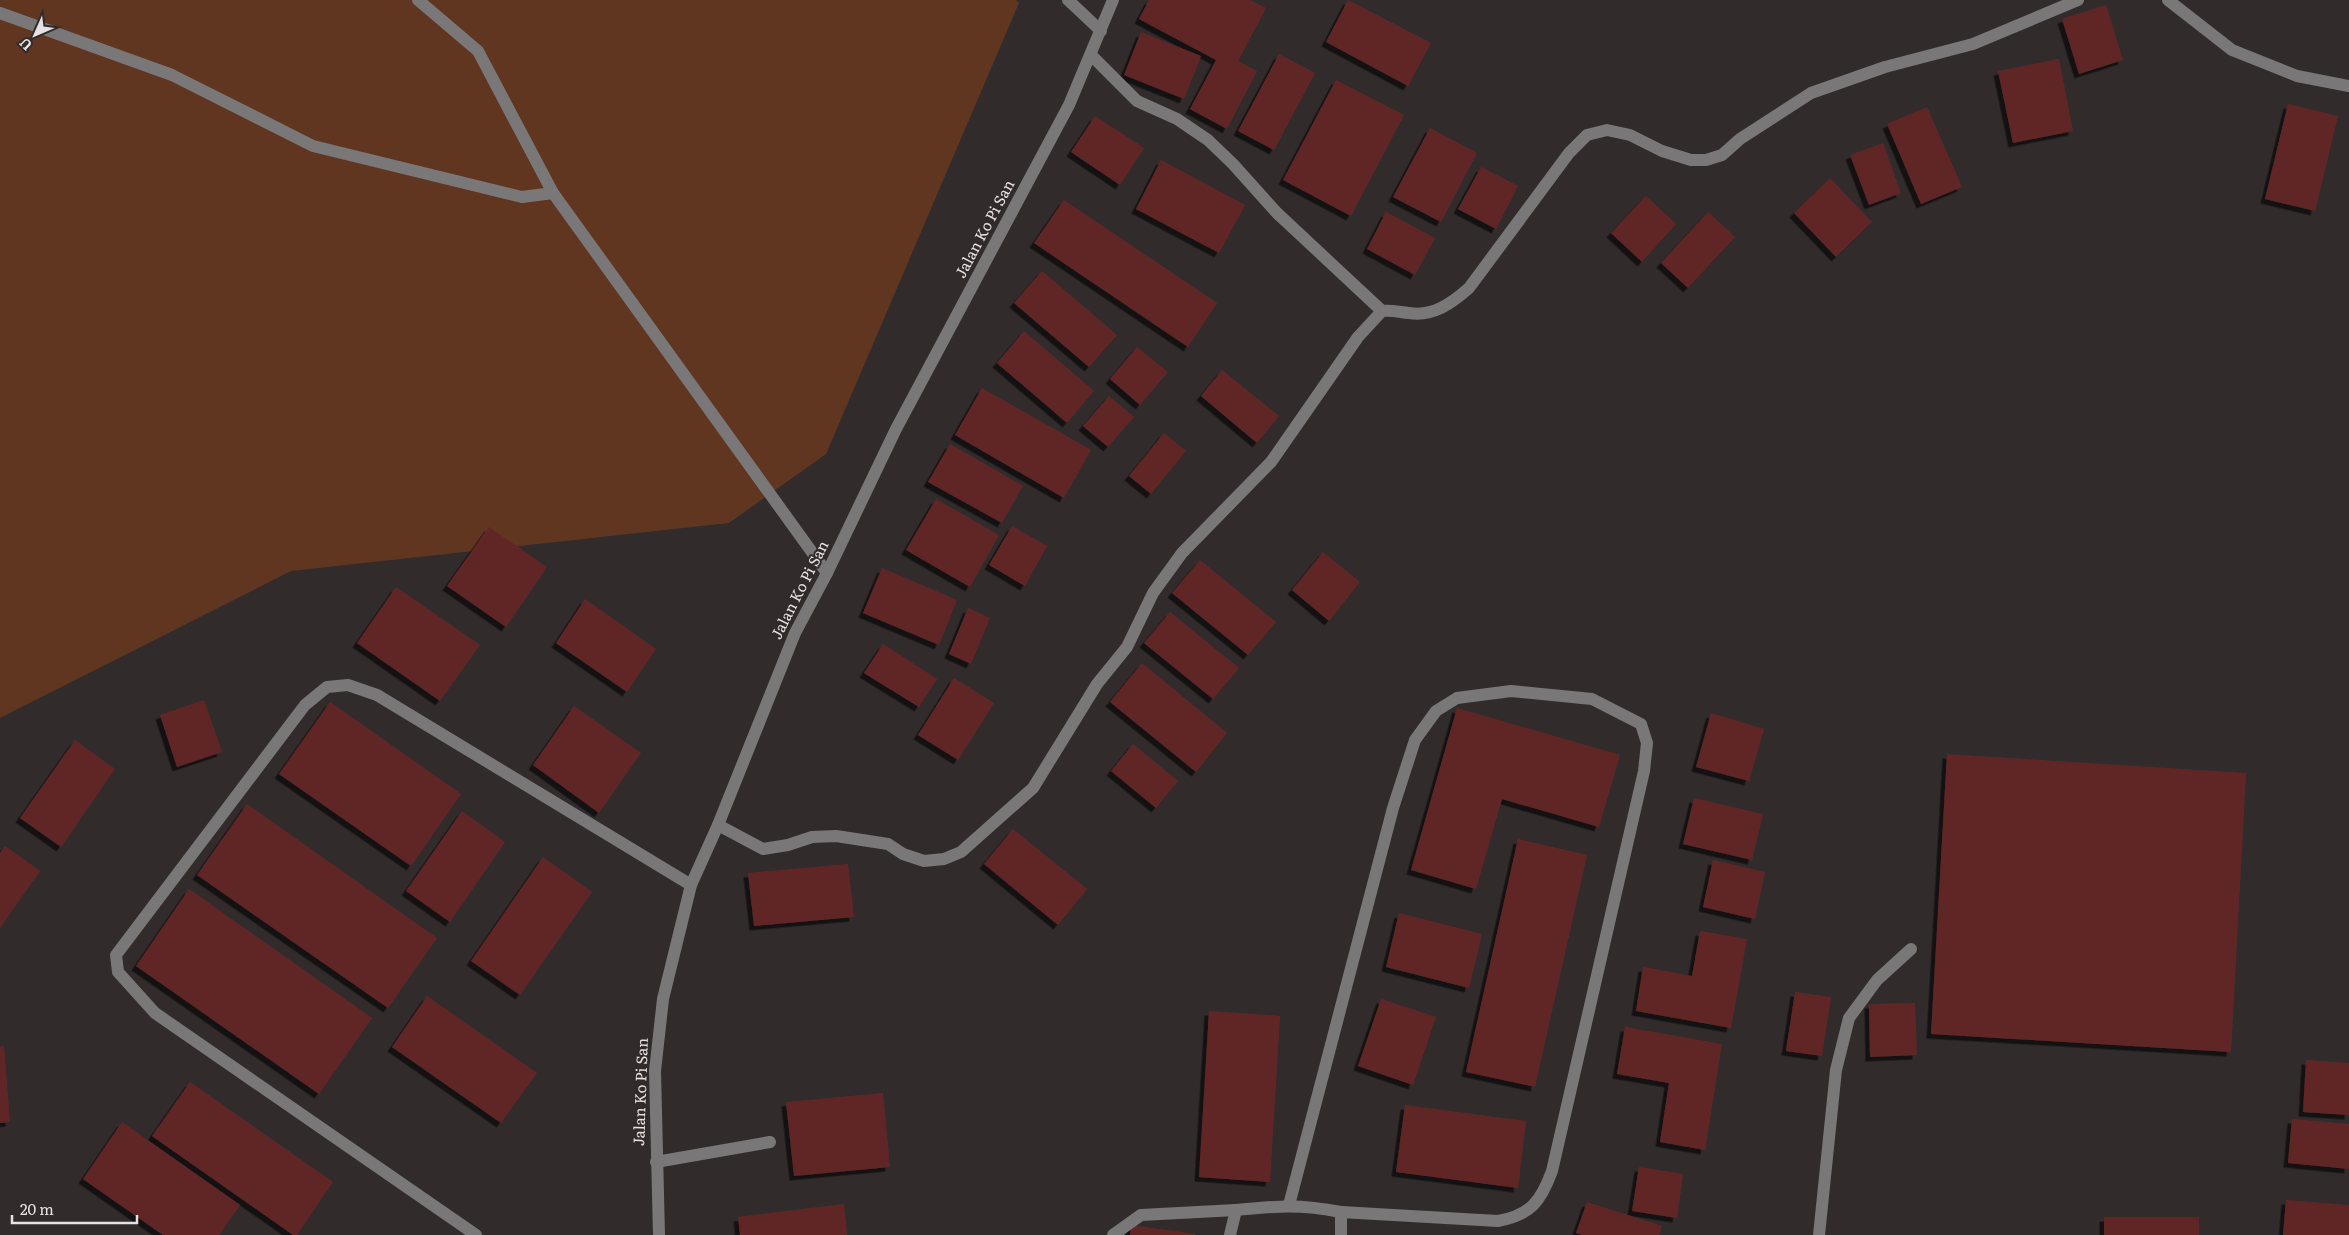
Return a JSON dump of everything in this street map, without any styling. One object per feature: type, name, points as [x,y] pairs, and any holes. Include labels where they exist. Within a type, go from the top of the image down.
[{"type":"street","points":[[418,0],[478,51],[553,193],[827,573]]},
{"type":"street","points":[[1068,0],[1101,31]]},
{"type":"street","name":"Jalan Ko Pi San","points":[[659,1235],[655,1071],[663,999],[692,885],[795,633],[827,573],[896,429],[1069,105],[1113,0]]},
{"type":"street","points":[[718,825],[763,849],[788,845],[812,837],[836,836],[888,844],[903,854],[924,861],[944,859],[961,852],[1033,788],[1097,684],[1128,647],[1153,592],[1176,561],[1271,462],[1358,337],[1382,311],[1395,310],[1410,314],[1430,313],[1452,304],[1469,288],[1569,153],[1587,135],[1607,130],[1630,135],[1662,151],[1691,160],[1706,160],[1722,155],[1740,140],[1811,93],[1885,67],[1973,44],[2078,0]]},
{"type":"street","points":[[2168,0],[2232,50],[2297,76],[2349,86]]},
{"type":"street","points":[[0,12],[172,75],[313,146],[522,197],[553,193]]},
{"type":"street","points":[[1091,55],[1137,101],[1177,120],[1208,140],[1233,164],[1277,213],[1382,311]]},
{"type":"street","points":[[476,1235],[156,1013],[118,972],[116,955],[305,704],[327,687],[334,686],[348,685],[377,695],[692,885]]},
{"type":"street","points":[[1113,1235],[1141,1215],[1289,1205],[1310,1206],[1341,1212],[1498,1221],[1515,1218],[1526,1213],[1545,1189],[1552,1170],[1644,771],[1647,743],[1641,724],[1592,700],[1511,691],[1457,698],[1436,711],[1415,740],[1392,808],[1289,1205]]},
{"type":"street","points":[[1820,1235],[1836,1070],[1849,1018],[1876,980],[1911,949]]},
{"type":"street","points":[[656,1162],[770,1142]]},
{"type":"street","points":[[1230,1235],[1236,1210]]},
{"type":"street","points":[[1341,1212],[1341,1235]]},
{"type":"shaded area","points":[[0,0],[1016,0],[1019,3],[826,454],[729,523],[291,571],[0,718]]},
{"type":"building","points":[[1149,0],[1250,0],[1266,8],[1238,61],[1257,71],[1227,129],[1190,109],[1216,60],[1139,19]]},
{"type":"building","points":[[1348,0],[1431,43],[1408,86],[1326,42]]},
{"type":"building","points":[[2106,5],[2123,60],[2079,74],[2062,19]]},
{"type":"building","points":[[1141,32],[1201,56],[1184,99],[1124,75]]},
{"type":"building","points":[[1279,54],[1315,73],[1274,150],[1238,131]]},
{"type":"building","points":[[2059,59],[2073,131],[2013,143],[1998,71]]},
{"type":"building","points":[[1336,80],[1404,115],[1351,216],[1283,180]]},
{"type":"building","points":[[2288,104],[2338,116],[2315,211],[2265,199]]},
{"type":"building","points":[[1927,107],[1962,187],[1921,204],[1887,124]]},
{"type":"building","points":[[1095,116],[1144,148],[1120,185],[1071,152]]},
{"type":"building","points":[[1430,128],[1477,153],[1441,222],[1393,197]]},
{"type":"building","points":[[1883,143],[1901,193],[1869,205],[1850,155]]},
{"type":"building","points":[[1161,160],[1245,205],[1219,253],[1136,209]]},
{"type":"building","points":[[1481,167],[1518,186],[1496,229],[1458,209]]},
{"type":"building","points":[[1830,178],[1872,222],[1836,257],[1794,213]]},
{"type":"building","points":[[1646,196],[1676,224],[1642,262],[1611,233]]},
{"type":"building","points":[[1064,200],[1217,303],[1188,347],[1034,243]]},
{"type":"building","points":[[1386,212],[1435,238],[1415,275],[1367,249]]},
{"type":"building","points":[[1708,212],[1735,237],[1688,288],[1661,263]]},
{"type":"building","points":[[1042,271],[1117,335],[1089,367],[1014,303]]},
{"type":"building","points":[[1024,331],[1094,391],[1067,423],[997,363]]},
{"type":"building","points":[[1137,347],[1168,372],[1140,405],[1110,379]]},
{"type":"building","points":[[1222,370],[1279,416],[1257,443],[1201,396]]},
{"type":"building","points":[[982,388],[1091,450],[1064,498],[955,435]]},
{"type":"building","points":[[1109,396],[1134,417],[1108,447],[1083,426]]},
{"type":"building","points":[[1164,433],[1186,451],[1151,494],[1129,476]]},
{"type":"building","points":[[950,444],[1023,486],[1002,523],[928,482]]},
{"type":"building","points":[[936,499],[999,535],[970,587],[906,550]]},
{"type":"building","points":[[1012,526],[1047,546],[1025,586],[989,565]]},
{"type":"building","points":[[489,527],[547,567],[506,627],[447,586]]},
{"type":"building","points":[[1323,552],[1360,582],[1329,621],[1292,590]]},
{"type":"building","points":[[1200,560],[1276,622],[1248,655],[1172,593]]},
{"type":"building","points":[[882,568],[957,600],[939,645],[863,613]]},
{"type":"building","points":[[396,587],[480,645],[440,701],[357,643]]},
{"type":"building","points":[[585,599],[656,649],[627,692],[556,643]]},
{"type":"building","points":[[968,608],[990,618],[971,664],[949,654]]},
{"type":"building","points":[[1170,612],[1239,668],[1213,699],[1144,643]]},
{"type":"building","points":[[883,644],[937,679],[919,707],[864,673]]},
{"type":"building","points":[[1142,663],[1227,733],[1196,772],[1110,702]]},
{"type":"building","points":[[954,678],[994,703],[958,760],[918,735]]},
{"type":"building","points":[[204,700],[222,752],[177,767],[160,715]]},
{"type":"building","points":[[330,702],[461,794],[411,866],[279,774]]},
{"type":"building","points":[[574,706],[641,753],[599,813],[533,765]]},
{"type":"building","points":[[1457,708],[1620,755],[1599,827],[1502,799],[1476,889],[1411,870]]},
{"type":"building","points":[[1711,713],[1764,729],[1749,781],[1696,767]]},
{"type":"building","points":[[75,740],[115,769],[61,847],[20,818]]},
{"type":"building","points":[[1133,744],[1178,781],[1156,808],[1111,771]]},
{"type":"building","points":[[1947,754],[2246,773],[2231,1052],[1931,1034]]},
{"type":"building","points":[[1694,798],[1763,814],[1752,860],[1683,844]]},
{"type":"building","points":[[247,804],[437,938],[388,1008],[197,875]]},
{"type":"building","points":[[462,811],[505,842],[450,922],[406,891]]},
{"type":"building","points":[[1013,829],[1087,889],[1058,925],[984,864]]},
{"type":"building","points":[[1518,839],[1587,855],[1535,1087],[1466,1072]]},
{"type":"building","points":[[5,846],[40,871],[0,928],[0,853]]},
{"type":"building","points":[[543,857],[592,892],[520,995],[471,961]]},
{"type":"building","points":[[1713,860],[1765,872],[1755,919],[1703,907]]},
{"type":"building","points":[[848,864],[854,917],[754,926],[748,873]]},
{"type":"building","points":[[189,889],[372,1018],[319,1094],[136,966]]},
{"type":"building","points":[[1399,913],[1482,934],[1469,988],[1386,967]]},
{"type":"building","points":[[1700,931],[1747,939],[1731,1028],[1636,1011],[1643,967],[1692,976]]},
{"type":"building","points":[[1795,992],[1831,997],[1822,1056],[1786,1051]]},
{"type":"building","points":[[427,996],[537,1073],[501,1123],[392,1047]]},
{"type":"building","points":[[1381,999],[1436,1017],[1413,1085],[1358,1066]]},
{"type":"building","points":[[1915,1003],[1917,1055],[1870,1057],[1869,1004]]},
{"type":"building","points":[[1209,1011],[1280,1016],[1270,1182],[1199,1177]]},
{"type":"building","points":[[1625,1027],[1722,1044],[1705,1150],[1660,1142],[1669,1083],[1617,1074]]},
{"type":"building","points":[[0,1046],[4,1046],[10,1122],[0,1123]]},
{"type":"building","points":[[2306,1060],[2349,1063],[2349,1115],[2303,1112]]},
{"type":"building","points":[[190,1082],[333,1182],[297,1235],[293,1235],[152,1136]]},
{"type":"building","points":[[883,1093],[890,1167],[794,1176],[786,1102]]},
{"type":"building","points":[[1405,1105],[1526,1121],[1518,1188],[1396,1172]]},
{"type":"building","points":[[2292,1119],[2349,1124],[2349,1169],[2288,1163]]},
{"type":"building","points":[[122,1122],[240,1205],[219,1235],[163,1235],[83,1179]]},
{"type":"building","points":[[1639,1167],[1683,1174],[1677,1218],[1632,1211]]},
{"type":"building","points":[[2286,1200],[2349,1205],[2349,1235],[2283,1235]]},
{"type":"building","points":[[1587,1202],[1662,1226],[1659,1235],[1583,1235],[1576,1233]]},
{"type":"building","points":[[844,1204],[847,1235],[740,1235],[738,1217]]},
{"type":"building","points":[[2104,1217],[2199,1217],[2199,1235],[2104,1235]]},
{"type":"building","points":[[1131,1225],[1195,1234],[1195,1235],[1130,1235]]}]
